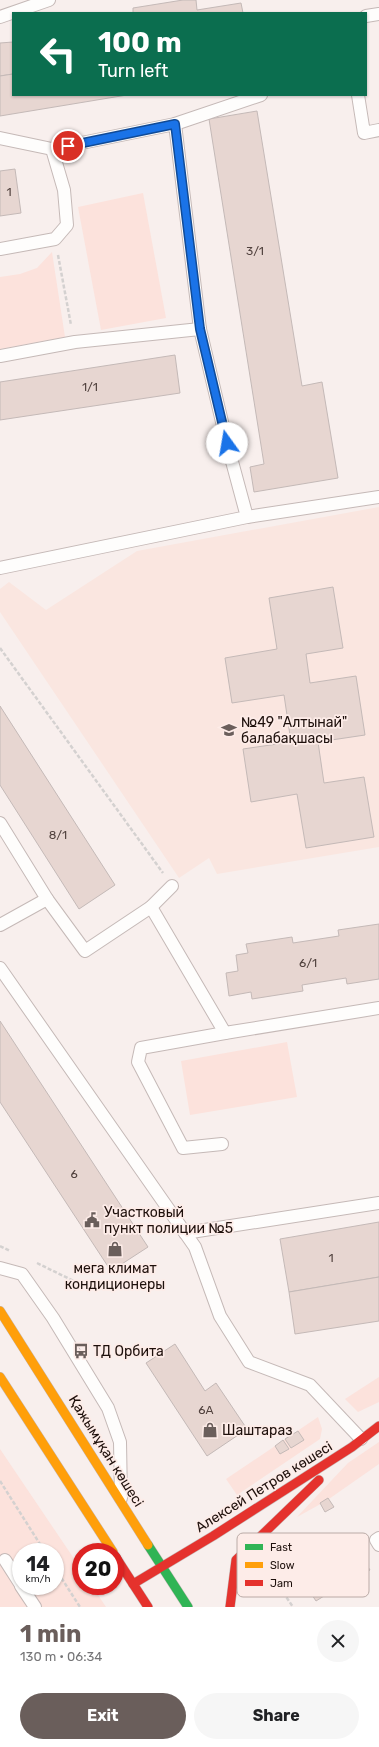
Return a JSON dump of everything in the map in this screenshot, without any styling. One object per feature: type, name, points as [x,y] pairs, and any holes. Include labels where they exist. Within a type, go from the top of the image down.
[{"type":"main road","name":"Қажымұқан көшесі","points":[[0,1310],[188,1607]]},
{"type":"main road","points":[[0,1377],[107,1543]]},
{"type":"main road","name":"Алексей Петров көшесі","points":[[133,1584],[352,1447],[379,1426]]},
{"type":"main road","points":[[264,1533],[352,1447]]},
{"type":"main road","points":[[230,1607],[237,1559]]},
{"type":"main road","points":[[124,1570],[148,1607]]},
{"type":"lane","points":[[14,12],[48,0]]},
{"type":"lane","points":[[0,17],[12,13]]},
{"type":"lane","points":[[367,16],[379,14]]},
{"type":"lane","points":[[0,138],[52,149],[175,124],[258,96]]},
{"type":"lane","points":[[358,96],[364,133],[379,130]]},
{"type":"lane","points":[[175,124],[200,329],[227,443],[247,517]]},
{"type":"lane","points":[[0,249],[55,239],[67,225],[64,190],[52,149]]},
{"type":"lane","points":[[0,356],[75,342],[200,329]]},
{"type":"lane","points":[[0,568],[247,517],[379,497]]},
{"type":"lane","points":[[0,823],[47,899],[85,951],[151,907],[172,886]]},
{"type":"lane","points":[[0,925],[47,899]]},
{"type":"lane","points":[[151,907],[226,1033]]},
{"type":"lane","points":[[0,968],[194,1247],[220,1316],[249,1362],[310,1386],[362,1439]]},
{"type":"lane","points":[[222,1144],[183,1148],[138,1062],[141,1048],[379,1008]]},
{"type":"lane","points":[[185,1233],[379,1202]]},
{"type":"lane","points":[[0,1268],[22,1274],[53,1318],[108,1408],[120,1442],[122,1503]]},
{"type":"lane","points":[[379,1538],[376,1540],[379,1545]]},
{"type":"lane","points":[[4,1560],[12,1572]]},
{"type":"lane","points":[[27,1595],[35,1607]]},
{"type":"path","points":[[55,239],[75,342]]},
{"type":"path","points":[[0,648],[172,886]]},
{"type":"path","points":[[0,1246],[14,1252]]},
{"type":"path","points":[[34,1262],[88,1288]]},
{"type":"path","points":[[0,1481],[39,1543]]},
{"type":"path","points":[[233,1581],[237,1580]]},
{"type":"path","points":[[64,1582],[80,1607]]},
{"type":"path","points":[[286,1597],[293,1607]]},
{"type":"shaded area","points":[[143,193],[166,318],[101,330],[78,207]]},
{"type":"shaded area","points":[[52,252],[65,337],[0,349],[0,277],[20,274],[37,268]]},
{"type":"shaded area","name":"№49 \"Алтынай\" балабақшасы","points":[[379,507],[379,847],[217,874],[209,858],[179,878],[0,612],[0,589],[9,582],[46,610],[137,551]]},
{"type":"shaded area","points":[[287,1042],[297,1097],[190,1115],[181,1061]]},
{"type":"shaded area","points":[[379,1377],[379,1402],[358,1412],[345,1399]]},
{"type":"shaded area","points":[[318,1417],[322,1429],[320,1439],[237,1495],[226,1479]]},
{"type":"shaded area","points":[[379,1442],[379,1464],[326,1501],[297,1517],[348,1463]]},
{"type":"shaded area","points":[[0,1449],[63,1543],[12,1543],[12,1595],[64,1595],[64,1544],[72,1556],[72,1595],[98,1595],[106,1607],[0,1607]]},
{"type":"building","points":[[183,0],[196,0],[197,10],[241,3],[243,12],[133,12],[133,8]]},
{"type":"building","points":[[12,42],[12,74],[0,76],[0,43]]},
{"type":"building","points":[[12,74],[12,96],[121,96],[0,116],[0,76]]},
{"type":"building","points":[[257,111],[302,386],[322,382],[338,478],[254,492],[250,467],[264,464],[209,119]]},
{"type":"building","points":[[15,169],[21,213],[0,216],[0,171]]},
{"type":"building","points":[[175,355],[180,393],[0,420],[0,382]]},
{"type":"building","points":[[333,587],[343,648],[306,654],[310,683],[356,676],[365,735],[318,742],[324,783],[364,777],[374,837],[306,848],[297,794],[251,802],[243,749],[291,742],[284,695],[232,703],[225,658],[277,649],[269,598]]},
{"type":"building","points":[[0,706],[115,885],[79,909],[0,785]]},
{"type":"building","points":[[379,924],[379,979],[347,984],[346,978],[302,985],[303,991],[252,999],[251,992],[229,996],[226,973],[238,971],[236,955],[248,953],[246,944],[292,937],[293,943],[339,936],[338,930]]},
{"type":"building","points":[[0,1021],[148,1247],[111,1271],[0,1102]]},
{"type":"building","points":[[379,1222],[379,1277],[289,1292],[280,1239]]},
{"type":"building","points":[[379,1277],[379,1321],[295,1334],[289,1292]]},
{"type":"building","points":[[175,1344],[205,1391],[216,1383],[247,1429],[207,1456],[146,1363]]},
{"type":"building","points":[[298,1431],[304,1440],[291,1448],[285,1439]]},
{"type":"building","points":[[283,1440],[289,1449],[280,1454],[275,1446]]},
{"type":"building","points":[[328,1498],[334,1507],[325,1512],[320,1503]]},
{"type":"building","points":[[313,1597],[322,1597],[316,1601]]},
{"type":"traffic: fast","points":[[148,1545],[188,1607]]},
{"type":"traffic: slow","points":[[0,1311],[148,1545]]},
{"type":"traffic: slow","points":[[0,1377],[107,1543]]},
{"type":"traffic: jam","points":[[133,1584],[213,1536],[352,1447],[379,1426]]},
{"type":"traffic: jam","points":[[264,1533],[319,1480]]},
{"type":"traffic: jam","points":[[230,1607],[237,1559]]},
{"type":"traffic: jam","points":[[124,1570],[148,1607]]},
{"type":"place","name":"№49 \"Алтынай\" балабақшасы","points":[[229,730]]},
{"type":"place","name":"Участковый пункт полиции №5","points":[[92,1220]]},
{"type":"place","name":"мега климат кондиционеры","points":[[115,1249]]},
{"type":"place","name":"ТД Орбита","points":[[81,1351]]},
{"type":"place","name":"Шаштараз","points":[[210,1430]]},
{"type":"route","points":[[68,146],[175,124],[200,329],[227,443]]}]
